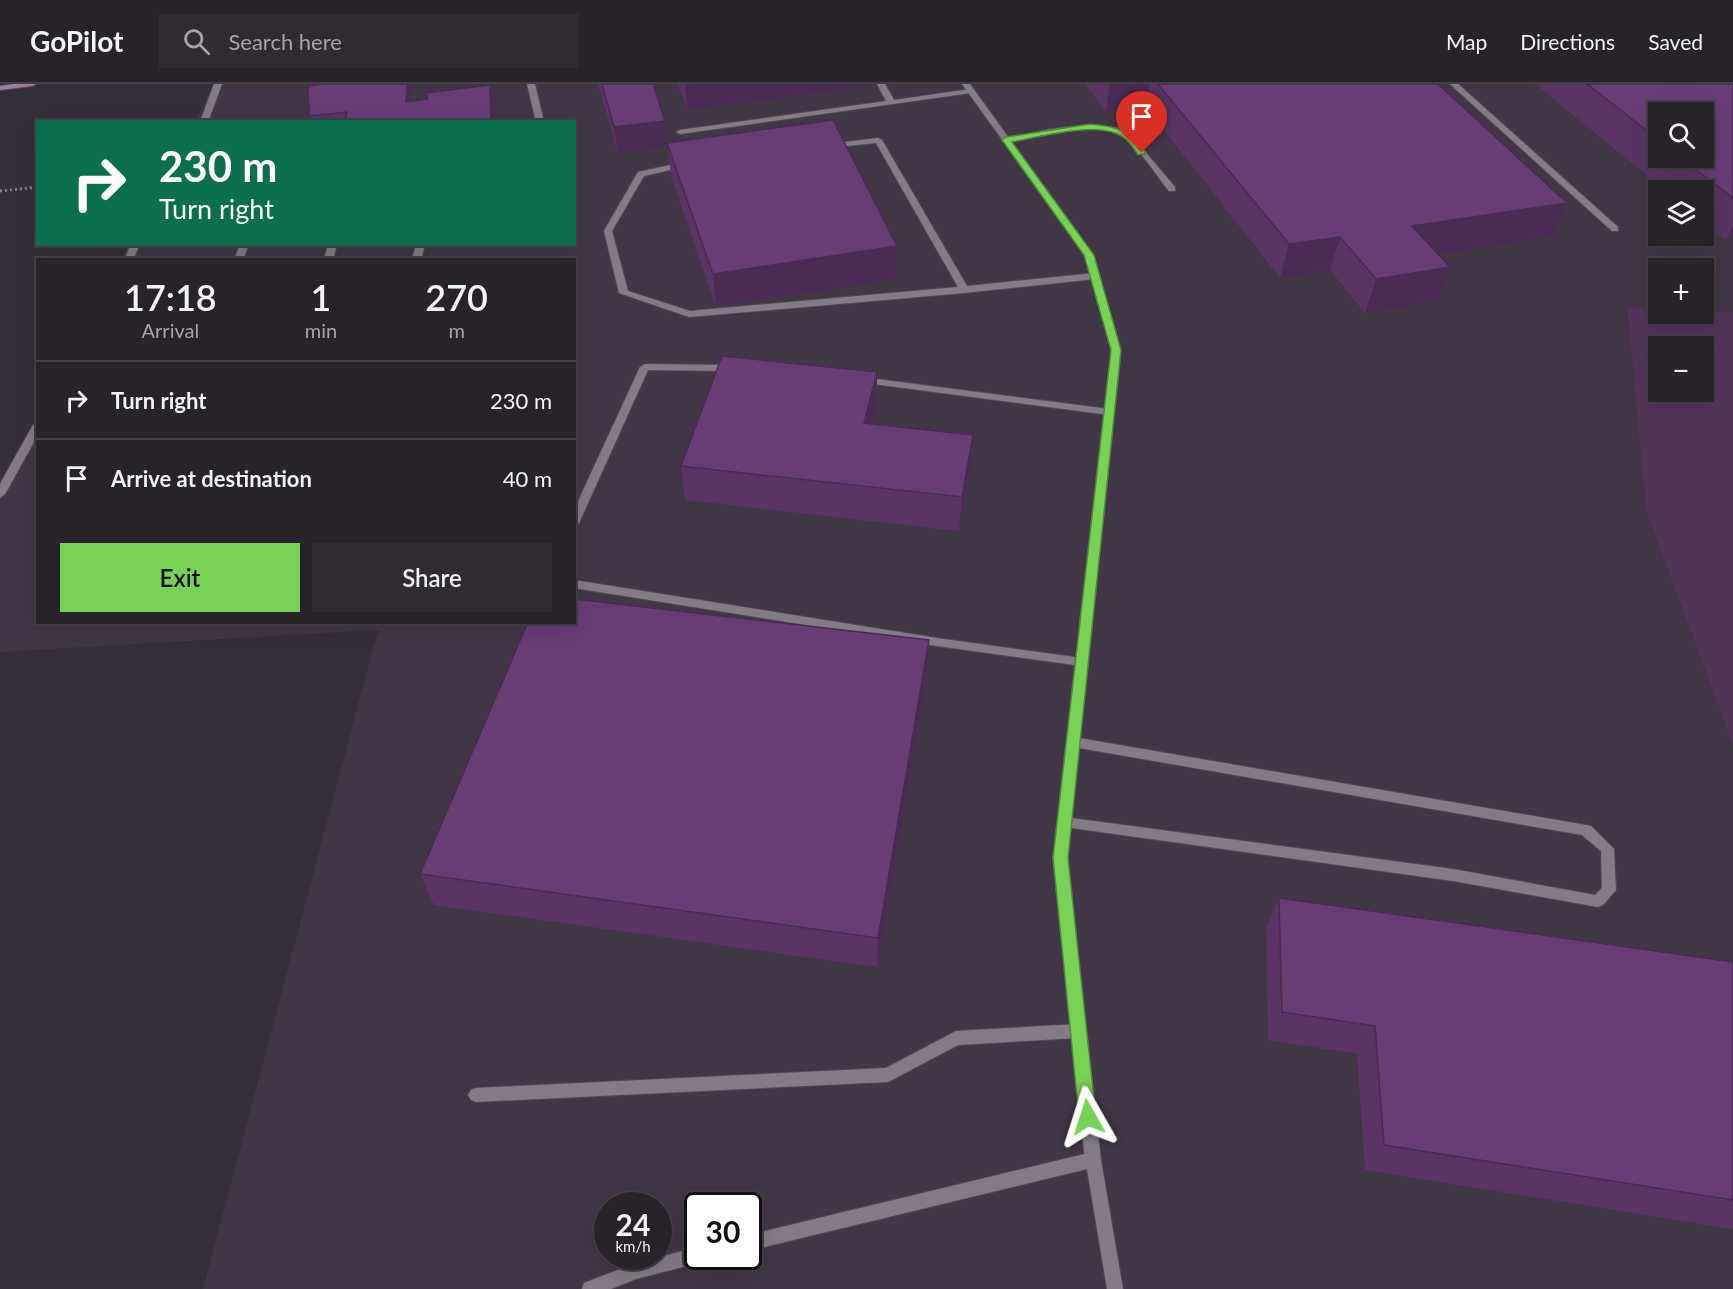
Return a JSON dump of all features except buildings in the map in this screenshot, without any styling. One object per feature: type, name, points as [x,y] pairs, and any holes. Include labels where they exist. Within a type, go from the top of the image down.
[{"type":"main road","points":[[0,88],[32,84]]},
{"type":"street","points":[[205,120],[218,84]]},
{"type":"street","points":[[531,84],[540,120]]},
{"type":"street","points":[[881,84],[891,102]]},
{"type":"street","points":[[1454,84],[1615,229]]},
{"type":"street","points":[[680,132],[891,102],[969,88],[1089,255],[1116,350],[1060,858],[1093,1160],[1115,1289]]},
{"type":"street","points":[[1006,140],[1090,127],[1110,129],[1126,135],[1172,189]]},
{"type":"street","points":[[821,147],[878,140],[964,290]]},
{"type":"street","points":[[697,162],[641,174],[608,231],[624,293],[689,314],[1095,276]]},
{"type":"street","points":[[576,519],[645,367],[739,369]]},
{"type":"street","points":[[855,379],[1109,412]]},
{"type":"street","points":[[0,494],[36,429]]},
{"type":"street","points":[[576,584],[937,642],[1082,662]]},
{"type":"street","points":[[1064,822],[1453,875],[1598,901],[1609,890],[1607,849],[1586,830],[1073,742]]},
{"type":"street","points":[[476,1095],[888,1075],[956,1038],[1078,1031]]},
{"type":"street","points":[[762,1240],[1093,1160]]},
{"type":"street","points":[[590,1289],[636,1271],[684,1259]]},
{"type":"path","points":[[0,191],[36,187]]},
{"type":"shaded area","points":[[214,84],[1733,84],[1733,312],[1714,311],[1714,258],[1648,258],[1648,308],[1627,307],[1646,512],[1733,745],[1733,1289],[203,1289],[378,630],[0,652],[0,489],[36,420],[36,624],[576,624],[576,258],[122,258],[128,246],[576,246],[576,120],[196,120]]},
{"type":"shaded area","points":[[1627,307],[1648,308],[1648,324],[1714,324],[1714,311],[1733,312],[1733,745],[1646,511]]},
{"type":"route","points":[[1088,1117],[1060,858],[1116,350],[1089,255],[1006,140],[1090,127],[1110,129],[1126,135],[1142,153]]}]
